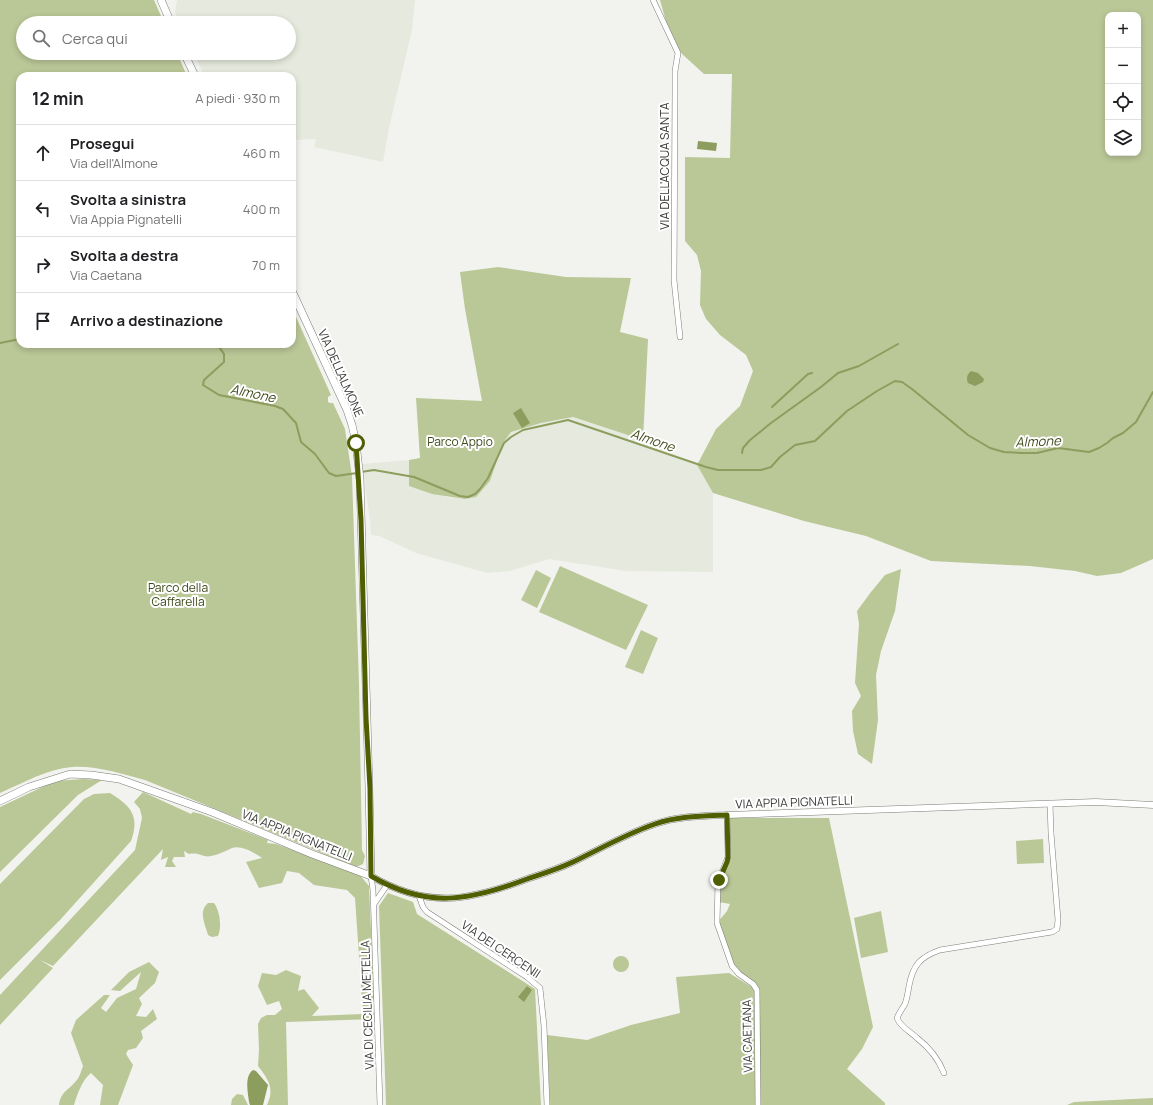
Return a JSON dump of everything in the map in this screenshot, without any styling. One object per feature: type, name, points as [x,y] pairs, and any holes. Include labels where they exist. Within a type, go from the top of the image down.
[{"type":"main road","points":[[161,0],[168,16]]},
{"type":"main road","points":[[187,60],[193,72]]},
{"type":"main road","name":"VIA DELL'ALMONE","points":[[296,300],[347,410],[356,443],[360,479],[370,788],[371,876]]},
{"type":"main road","name":"VIA APPIA PIGNATELLI","points":[[0,801],[29,787],[70,774],[91,774],[119,779],[212,812],[312,854],[371,876]]},
{"type":"street","name":"VIA DELL'ACQUA SANTA","points":[[653,0],[678,53],[675,71],[674,280],[680,337]]},
{"type":"street","name":"VIA APPIA PIGNATELLI","points":[[371,876],[387,885],[419,896],[451,899],[474,896],[518,883],[571,863],[631,832],[657,823],[692,817],[1111,802],[1153,805]]},
{"type":"street","points":[[944,1074],[940,1063],[933,1052],[899,1024],[896,1018],[905,1004],[911,976],[915,966],[924,957],[940,950],[1052,932],[1057,929],[1058,920],[1050,804]]},
{"type":"street","name":"VIA CAETANA","points":[[727,815],[728,857],[718,883],[716,920],[718,931],[732,966],[736,972],[753,984],[756,990],[758,1105]]},
{"type":"street","name":"VIA DI CECILIA METELLA","points":[[371,876],[374,905],[380,1105]]},
{"type":"street","points":[[374,905],[387,885]]},
{"type":"street","name":"VIA DEI CERCENII","points":[[419,896],[423,907],[427,912],[527,977],[540,988],[544,1030],[547,1105]]},
{"type":"shaded area","points":[[177,0],[415,0],[412,30],[389,128],[383,162],[314,147],[316,139],[296,140],[296,72],[202,72],[197,60],[296,60],[296,16],[177,16],[175,12]]},
{"type":"shaded area","points":[[698,141],[717,143],[716,151],[697,149]]},
{"type":"shaded area","points":[[971,371],[978,373],[984,379],[983,382],[975,386],[968,383],[967,377]]},
{"type":"shaded area","points":[[521,408],[530,423],[522,428],[513,413]]},
{"type":"shaded area","points":[[573,417],[643,440],[697,465],[713,493],[713,572],[626,571],[549,559],[510,571],[487,573],[416,553],[379,536],[371,535],[362,464],[409,460],[409,486],[447,497],[465,499],[476,497],[490,481],[503,443],[511,432],[541,423]]},
{"type":"shaded area","points":[[527,986],[532,990],[524,1002],[518,997]]},
{"type":"shaded area","points":[[253,1070],[256,1071],[268,1085],[263,1105],[250,1105],[249,1102],[247,1090],[248,1076]]},
{"type":"green space","name":"Parco della Caffarella","points":[[0,0],[154,0],[161,16],[16,16],[16,60],[180,60],[185,72],[16,72],[16,348],[296,348],[296,317],[331,395],[328,397],[328,402],[333,403],[345,429],[352,476],[359,684],[362,850],[365,856],[363,864],[356,867],[145,780],[108,770],[89,767],[72,767],[53,770],[0,793]]},
{"type":"green space","points":[[660,0],[1153,0],[1153,559],[1121,573],[1097,576],[1075,571],[1030,566],[931,561],[866,536],[804,521],[713,493],[697,465],[716,429],[740,406],[753,371],[746,355],[720,335],[706,319],[700,305],[701,271],[697,255],[685,241],[685,157],[730,158],[732,74],[704,74],[682,54],[669,32]]},
{"type":"green space","name":"Parco Appio","points":[[498,267],[566,277],[631,278],[620,332],[648,339],[643,440],[573,417],[541,423],[511,432],[503,443],[490,481],[476,497],[465,499],[432,494],[409,486],[409,460],[420,458],[416,398],[482,401],[465,309],[460,272]]},
{"type":"green space","points":[[560,566],[648,605],[626,650],[539,612]]},
{"type":"green space","points":[[901,569],[895,611],[881,651],[876,675],[878,720],[872,764],[858,754],[853,731],[852,711],[861,696],[855,683],[859,624],[857,611],[885,575]]},
{"type":"green space","points":[[536,570],[551,578],[537,608],[521,600]]},
{"type":"green space","points":[[641,630],[658,638],[643,674],[625,667]]},
{"type":"green space","points":[[83,779],[102,780],[78,795],[0,872],[0,807],[55,781]]},
{"type":"green space","points":[[143,792],[191,814],[193,812],[201,814],[268,840],[267,843],[276,844],[359,874],[369,886],[375,1019],[286,1022],[288,1105],[267,1105],[270,1094],[269,1084],[265,1075],[258,1066],[258,1024],[261,1018],[267,1015],[275,1015],[282,1009],[279,1001],[267,1005],[258,986],[262,973],[276,975],[286,970],[301,976],[298,991],[304,989],[319,1008],[312,1016],[363,1014],[355,898],[347,890],[314,885],[299,873],[287,871],[282,883],[259,888],[246,862],[262,858],[244,849],[236,847],[216,855],[208,856],[189,854],[184,851],[185,857],[174,857],[172,861],[176,867],[165,867],[168,857],[161,860],[163,849],[53,966],[40,960],[53,968],[0,1025],[0,995],[135,850],[142,818],[140,809],[134,802]]},
{"type":"green space","points":[[110,793],[123,802],[132,812],[134,818],[134,832],[131,841],[60,920],[0,980],[0,884],[84,799],[94,794]]},
{"type":"green space","points":[[729,818],[829,818],[873,1027],[862,1049],[847,1069],[885,1103],[885,1105],[550,1105],[547,1035],[587,1040],[631,1025],[680,1013],[676,977],[729,973],[755,989],[741,975],[729,958],[717,923],[727,911],[730,904],[719,902],[721,877],[729,862]]},
{"type":"green space","points":[[1043,839],[1044,863],[1017,864],[1016,841]]},
{"type":"green space","points":[[388,893],[413,902],[417,914],[535,989],[541,1105],[386,1105],[379,906]]},
{"type":"green space","points":[[208,903],[214,903],[218,910],[220,924],[218,936],[212,937],[208,935],[205,926],[203,910]]},
{"type":"green space","points":[[881,911],[888,952],[861,958],[854,918]]},
{"type":"green space","points":[[621,956],[627,958],[629,964],[627,970],[621,972],[615,970],[613,964],[615,958]]},
{"type":"green space","points":[[149,962],[159,972],[155,983],[139,998],[142,1004],[136,1016],[146,1017],[153,1009],[157,1019],[141,1031],[143,1038],[136,1048],[128,1050],[126,1054],[133,1065],[118,1105],[100,1105],[103,1085],[91,1073],[82,1084],[74,1105],[59,1105],[61,1097],[77,1079],[83,1066],[71,1033],[76,1020],[104,995],[110,995],[101,1008],[106,1012],[117,998],[136,989],[141,972],[120,991],[111,990],[129,972]]},
{"type":"green space","points":[[237,1094],[243,1095],[248,1105],[231,1105],[232,1099]]},
{"type":"green space","points":[[1153,1098],[1153,1105],[1067,1105],[1074,1102]]},
{"type":"waterway","name":"Almone","points":[[0,343],[16,340]]},
{"type":"waterway","points":[[742,453],[743,448],[750,440],[838,373],[859,366],[898,344]]},
{"type":"waterway","name":"Almone","points":[[220,348],[224,354],[224,362],[204,380],[203,385],[219,395],[275,406],[283,409],[296,423],[301,442],[315,454],[329,473],[336,476],[357,473]]},
{"type":"waterway","points":[[772,407],[808,374],[812,373]]},
{"type":"waterway","name":"Almone","points":[[361,472],[374,470],[414,477],[460,496],[468,497],[475,494],[488,478],[504,443],[511,437],[523,430],[568,420],[706,467],[718,470],[761,470],[771,467],[780,457],[795,445],[815,441],[847,411],[895,381],[902,382],[912,389],[968,435],[990,448],[1004,452],[1022,453],[1037,453],[1058,448],[1089,452],[1099,448],[1123,433],[1136,422],[1153,392]]},
{"type":"route","points":[[356,443],[360,479],[366,718],[370,788],[371,876],[387,885],[419,896],[439,899],[463,898],[518,883],[571,863],[631,832],[657,823],[677,818],[727,815],[728,857],[719,880]]}]
